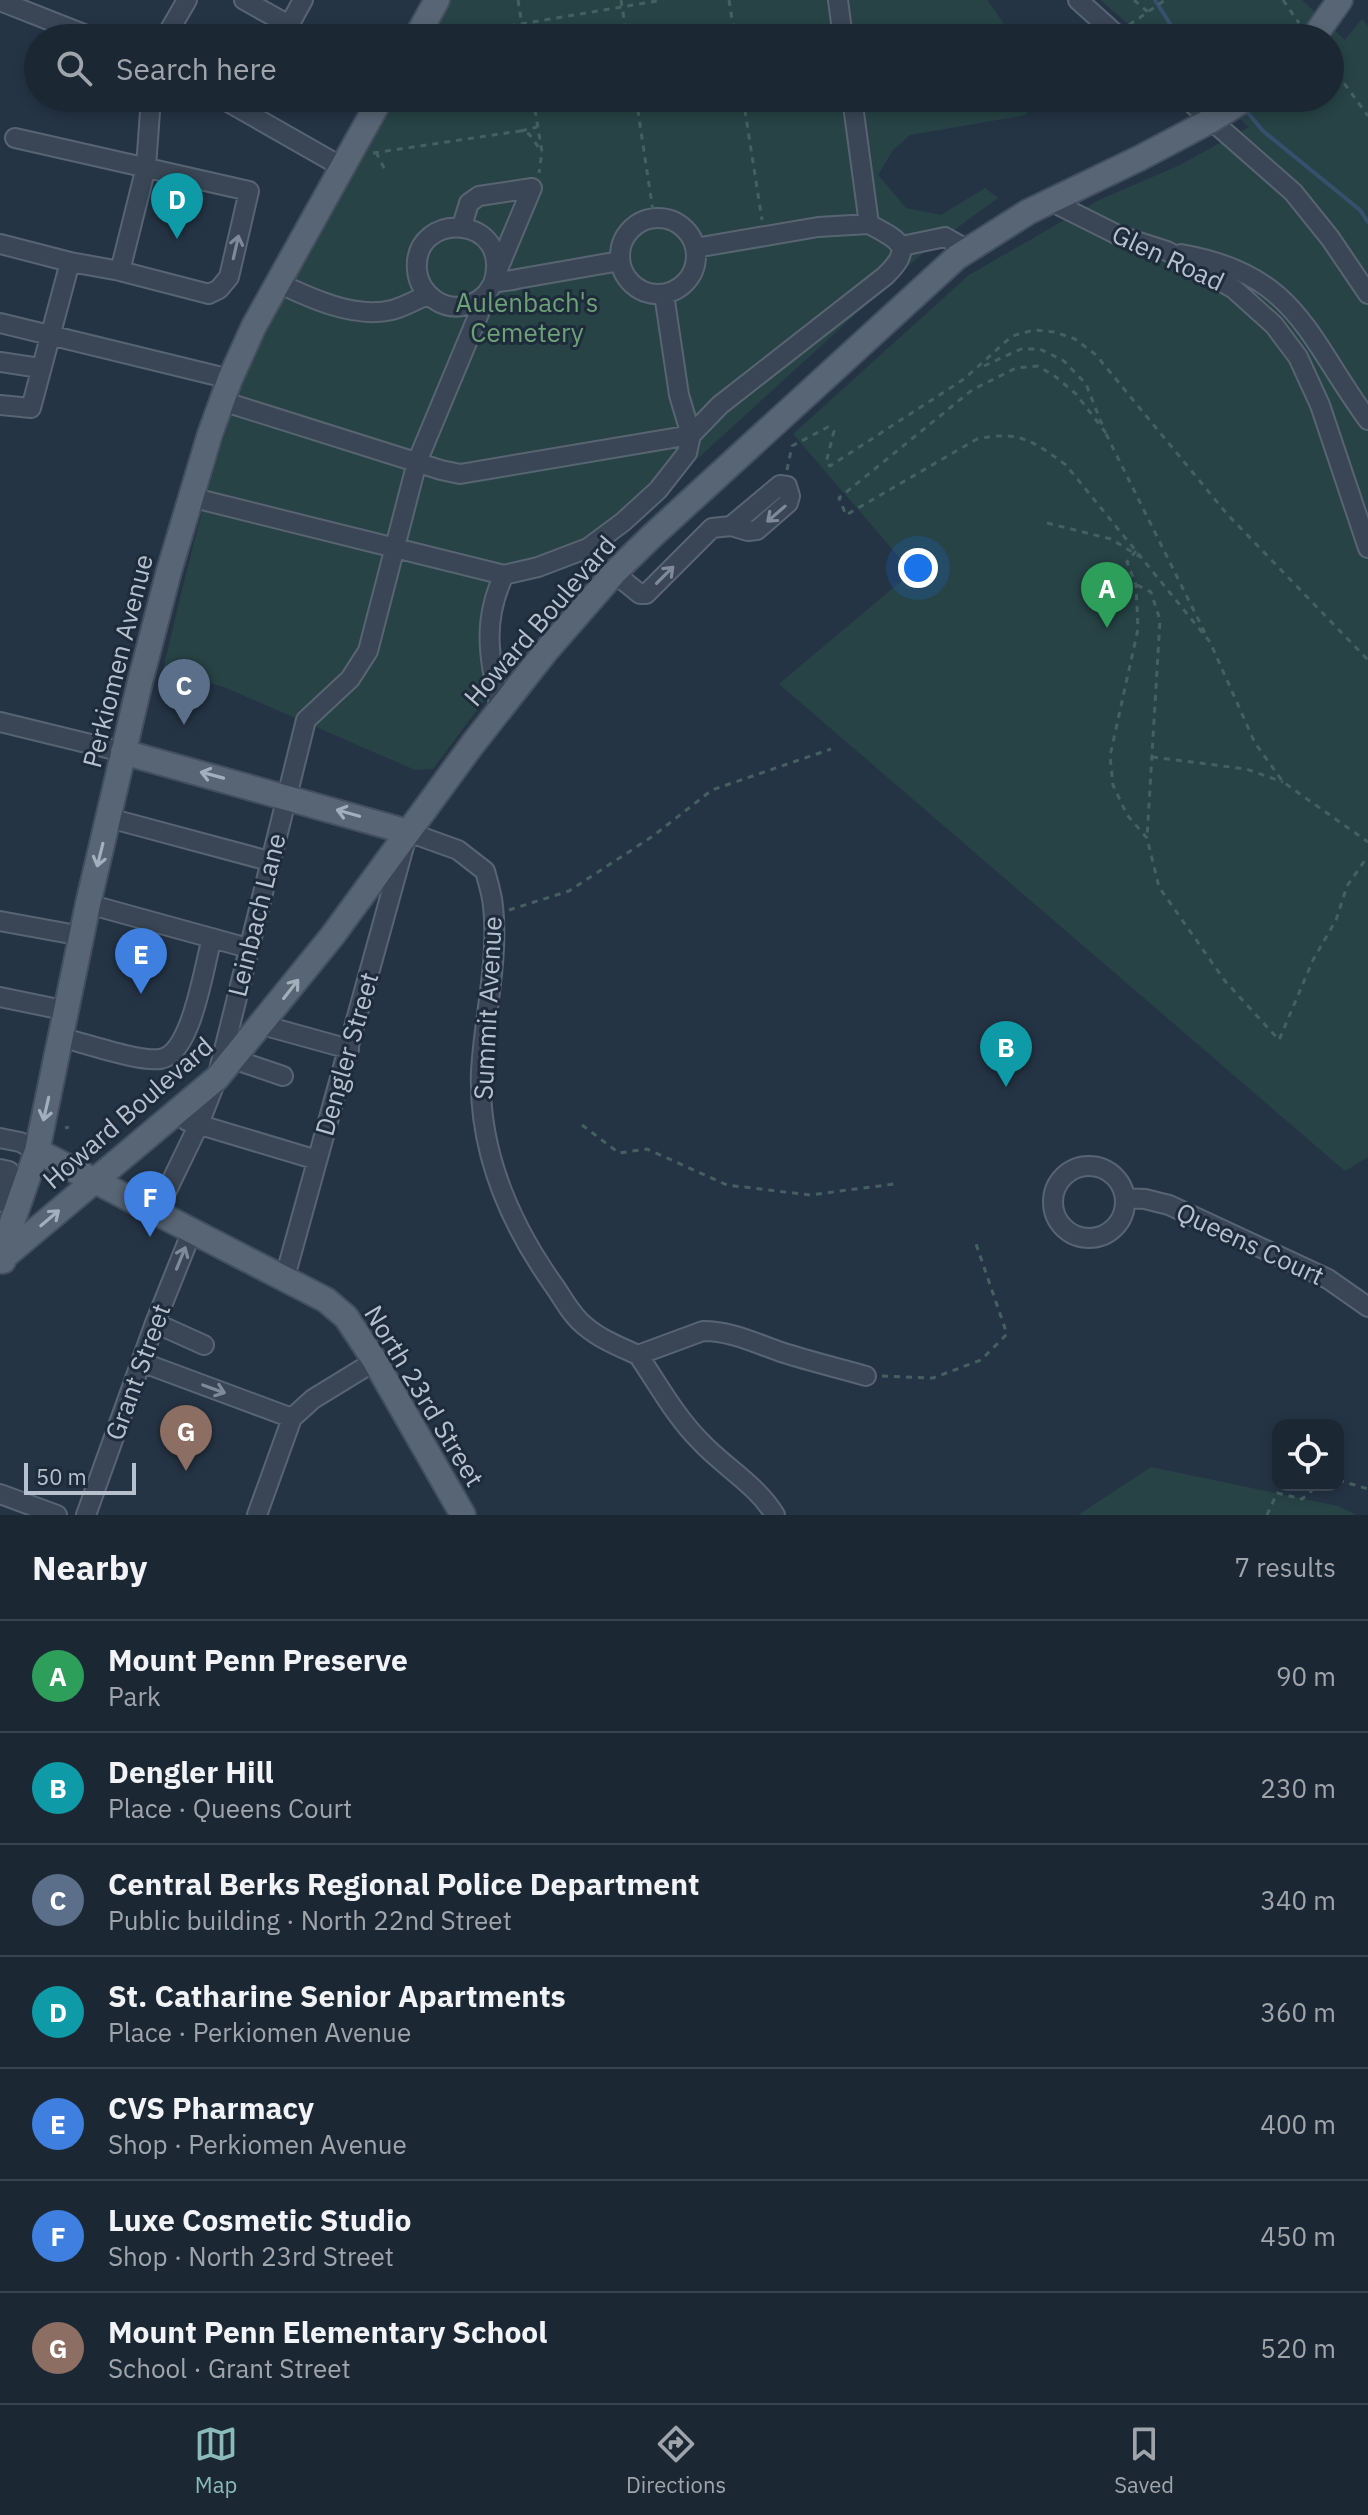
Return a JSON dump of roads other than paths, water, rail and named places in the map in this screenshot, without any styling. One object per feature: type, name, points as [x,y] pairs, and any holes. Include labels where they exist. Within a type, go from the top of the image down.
[{"type":"main road","points":[[424,24],[437,0]]},
{"type":"main road","points":[[1315,24],[1340,0]]},
{"type":"main road","name":"Perkiomen Avenue","points":[[2,1264],[6,1240],[37,1151],[123,752],[190,497],[226,390],[276,282],[373,112]]},
{"type":"main road","name":"Howard Boulevard","points":[[2,1264],[217,1078],[333,935],[500,709],[566,627],[614,573],[688,503],[927,283],[968,250],[1050,201],[1224,112]]},
{"type":"main road","points":[[123,752],[408,832]]},
{"type":"main road","name":"North 23rd Street","points":[[37,1151],[285,1277],[326,1300],[346,1317],[375,1361],[463,1515]]},
{"type":"street","points":[[173,24],[187,0]]},
{"type":"street","points":[[244,0],[275,24]]},
{"type":"street","points":[[290,24],[303,0]]},
{"type":"street","points":[[838,0],[841,24]]},
{"type":"street","points":[[1078,0],[1105,24]]},
{"type":"street","points":[[0,1],[58,24]]},
{"type":"street","points":[[120,271],[146,167],[150,112]]},
{"type":"street","points":[[260,112],[346,160]]},
{"type":"street","points":[[854,112],[869,224]]},
{"type":"street","points":[[1202,112],[1293,192],[1330,238],[1368,294]]},
{"type":"street","points":[[0,244],[209,294],[219,289],[229,277],[249,191],[15,138]]},
{"type":"street","name":"Leinbach Lane","points":[[157,1211],[199,1124],[217,1078],[306,720],[350,679],[368,651],[417,462],[532,188],[502,192]]},
{"type":"street","points":[[462,226],[469,203],[479,196],[502,192],[516,200],[522,212]]},
{"type":"street","name":"Glen Road","points":[[1050,201],[1120,236],[1167,251],[1234,289],[1274,325],[1298,357],[1320,405],[1368,548]]},
{"type":"street","points":[[654,218],[676,222],[692,237],[695,248],[696,260],[685,282],[664,294],[651,294],[630,283],[620,261],[620,249],[632,228],[654,218]]},
{"type":"street","points":[[0,323],[48,334],[226,390],[417,462],[460,474],[477,473],[691,435],[720,405],[885,276],[902,255],[902,246],[896,239],[869,224],[764,235],[695,248]]},
{"type":"street","points":[[493,283],[492,247],[474,230],[462,226],[438,231],[421,248],[417,273],[427,295],[451,307],[477,301],[493,283],[620,261]]},
{"type":"street","points":[[902,246],[945,237],[968,250]]},
{"type":"street","points":[[1167,251],[1205,258],[1248,273],[1268,286],[1291,307],[1314,337],[1343,386],[1368,420]]},
{"type":"street","points":[[0,405],[31,408],[48,334],[70,262]]},
{"type":"street","points":[[276,282],[298,293],[350,310],[394,310],[427,295]]},
{"type":"street","points":[[190,497],[504,575],[538,567],[588,548],[658,490],[687,453],[691,435],[679,395],[664,294]]},
{"type":"street","points":[[0,362],[40,368]]},
{"type":"street","points":[[614,573],[640,594],[646,594],[721,527],[780,485]]},
{"type":"street","points":[[688,503],[721,527]]},
{"type":"street","points":[[500,709],[489,655],[488,628],[504,575]]},
{"type":"street","points":[[0,722],[123,752]]},
{"type":"street","points":[[109,818],[269,861]]},
{"type":"street","name":"Summit Avenue","points":[[408,832],[458,850],[485,871],[494,914],[481,1072],[485,1128],[498,1182],[513,1218],[537,1262],[584,1326],[610,1343],[638,1355]]},
{"type":"street","name":"Dengler Street","points":[[285,1277],[408,832]]},
{"type":"street","points":[[88,904],[248,948]]},
{"type":"street","points":[[0,921],[82,936]]},
{"type":"street","points":[[62,1038],[140,1057],[159,1059],[170,1055],[186,1035],[212,938]]},
{"type":"street","points":[[0,997],[68,1011]]},
{"type":"street","points":[[262,1025],[349,1049]]},
{"type":"street","points":[[233,1059],[283,1076]]},
{"type":"street","points":[[173,1116],[317,1160]]},
{"type":"street","points":[[0,1138],[20,1142],[37,1151]]},
{"type":"street","points":[[1095,1166],[1116,1177],[1125,1198],[1119,1222],[1100,1236],[1089,1238],[1077,1236],[1058,1221],[1053,1198],[1062,1177],[1072,1169],[1095,1166]]},
{"type":"street","points":[[0,1169],[9,1171],[0,1202]]},
{"type":"street","name":"Queens Court","points":[[1125,1198],[1169,1205],[1316,1273],[1368,1307]]},
{"type":"street","name":"Grant Street","points":[[86,1515],[155,1323],[192,1231]]},
{"type":"street","points":[[155,1323],[204,1345]]},
{"type":"street","points":[[775,1515],[753,1488],[692,1432],[638,1355],[703,1331],[715,1331],[738,1335],[783,1353],[866,1376]]},
{"type":"street","points":[[257,1515],[292,1418],[313,1399],[375,1361]]},
{"type":"street","points":[[141,1362],[292,1418]]},
{"type":"street","points":[[0,1494],[57,1515]]},
{"type":"waterway","points":[[1155,0],[1170,24]]},
{"type":"waterway","points":[[1247,112],[1263,131],[1360,210],[1368,222]]},
{"type":"place","name":"St. Catharine Senior Apartments","points":[[177,239]]},
{"type":"place","name":"Mount Penn Preserve","points":[[1107,628]]},
{"type":"place","name":"Central Berks Regional Police Department","points":[[184,725]]},
{"type":"place","name":"CVS Pharmacy","points":[[141,994]]},
{"type":"place","name":"Dengler Hill","points":[[1006,1087]]},
{"type":"place","name":"Luxe Cosmetic Studio","points":[[150,1237]]},
{"type":"place","name":"Mount Penn Elementary School","points":[[186,1471]]},
{"type":"park label","name":"Aulenbach's Cemetery","points":[[527,318]]}]
